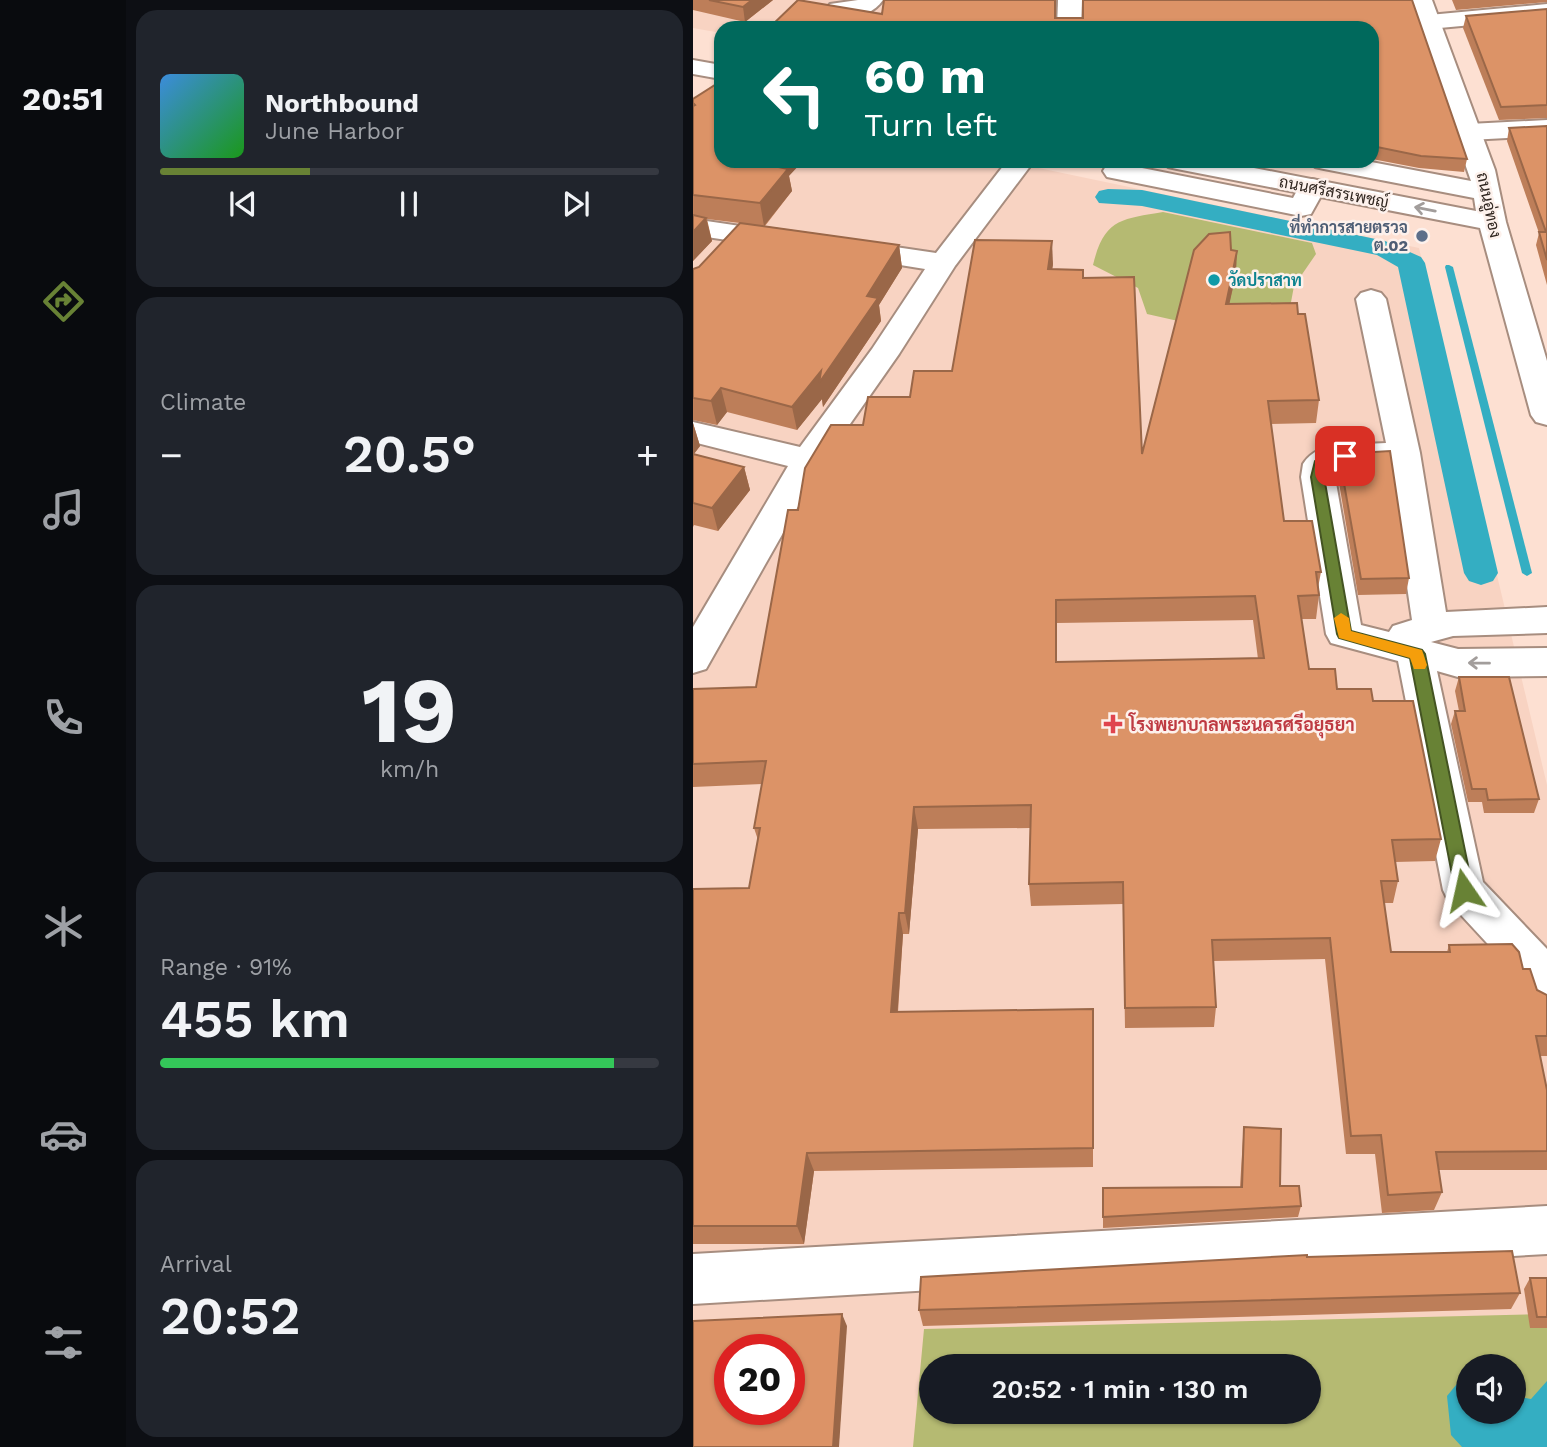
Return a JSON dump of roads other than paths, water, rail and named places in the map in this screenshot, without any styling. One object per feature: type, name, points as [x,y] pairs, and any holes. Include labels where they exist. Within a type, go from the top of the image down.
[{"type":"main road","points":[[838,9],[862,9],[871,0]]},
{"type":"main road","points":[[1069,21],[1070,0]]},
{"type":"main road","points":[[1425,11],[1547,11]]},
{"type":"main road","name":"ถนนอู่ทอง","points":[[1425,11],[1469,132],[1547,415]]},
{"type":"main road","points":[[693,67],[714,82]]},
{"type":"main road","points":[[1469,132],[1547,128]]},
{"type":"main road","points":[[693,659],[808,460],[884,354],[943,263],[1016,168]]},
{"type":"main road","points":[[1118,168],[1116,171],[1301,208],[1312,187]]},
{"type":"main road","name":"ถนนศรีสรรเพชญ์","points":[[1213,168],[1492,222]]},
{"type":"main road","name":"ถนนศรีสรรเพชญ์","points":[[1361,168],[1486,192]]},
{"type":"main road","points":[[693,227],[729,243],[819,245],[943,263]]},
{"type":"main road","points":[[1371,299],[1404,453],[1410,640],[1464,890],[1542,973],[1547,996]]},
{"type":"main road","points":[[693,432],[808,460]]},
{"type":"main road","points":[[1404,453],[1329,457],[1319,464],[1318,477],[1344,634],[1410,640],[1458,663],[1547,662]]},
{"type":"main road","points":[[1410,640],[1453,623],[1547,620]]},
{"type":"main road","points":[[693,1279],[1547,1230]]},
{"type":"water","points":[[1547,1381],[1547,1447],[1462,1447],[1451,1435],[1447,1396],[1456,1385],[1456,1424],[1526,1424],[1526,1398],[1531,1399]]},
{"type":"waterway","points":[[1108,197],[1142,198],[1385,249],[1411,263],[1481,573]]},
{"type":"waterway","points":[[1449,267],[1527,573]]},
{"type":"place","name":"ที่ทำการสายตรวจ ต.02","points":[[1422,236]]},
{"type":"place","name":"วัดปราสาท","points":[[1214,280]]},
{"type":"place","name":"โรงพยาบาลพระนครศรีอยุธยา","points":[[1113,724]]}]
